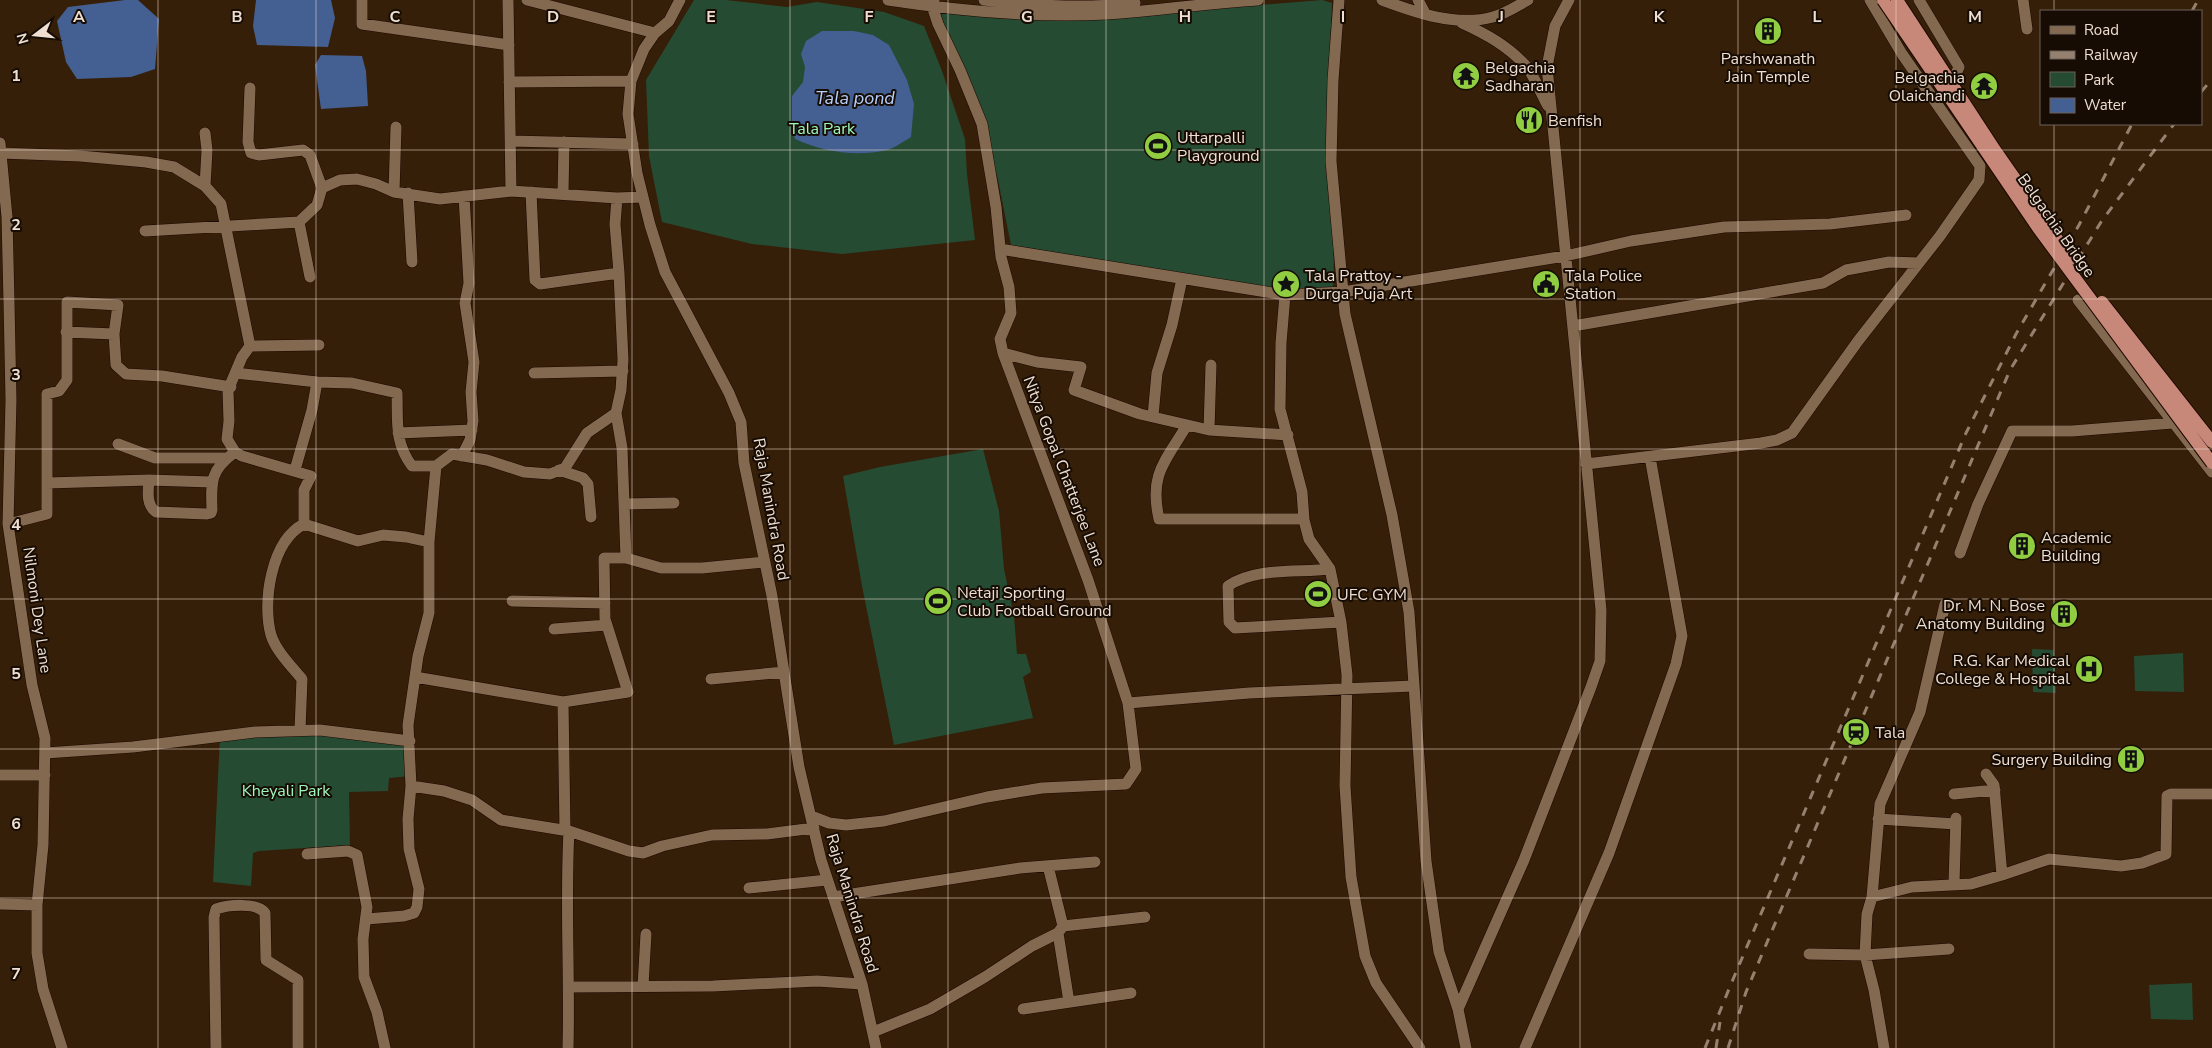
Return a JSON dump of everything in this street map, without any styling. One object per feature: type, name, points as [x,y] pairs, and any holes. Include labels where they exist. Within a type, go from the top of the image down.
[{"type":"main road","name":"Belgachia Bridge","points":[[1883,0],[2038,228],[2212,462]]},
{"type":"main road","points":[[1897,0],[1995,150],[2059,242],[2212,442]]},
{"type":"street","points":[[362,0],[362,24],[509,45]]},
{"type":"street","points":[[508,0],[512,191]]},
{"type":"street","points":[[527,0],[573,6],[656,33]]},
{"type":"street","name":"Raja Manindra Road","points":[[680,0],[668,21],[644,49],[631,81],[628,114],[632,144],[643,197],[665,272],[729,393],[741,422],[744,463],[765,562],[799,767],[827,880],[862,984],[876,1048]]},
{"type":"street","points":[[888,0],[933,3],[1038,16],[1110,14],[1127,5],[1165,0]]},
{"type":"street","points":[[984,0],[1031,6],[1083,7],[1258,0]]},
{"type":"street","points":[[1339,0],[1333,80],[1331,161],[1345,314],[1394,525],[1409,612],[1426,861],[1439,952],[1458,1009],[1466,1048]]},
{"type":"street","points":[[1382,0],[1410,11],[1457,21],[1484,33],[1507,48],[1527,67],[1552,112]]},
{"type":"street","points":[[1418,0],[1425,13]]},
{"type":"street","points":[[1457,21],[1472,22],[1495,17],[1528,0]]},
{"type":"street","points":[[1458,1009],[1524,860],[1600,661],[1601,610],[1547,67],[1555,26],[1569,0]]},
{"type":"street","points":[[1586,464],[1761,443],[1777,440],[1792,433],[1858,341],[1979,180],[1980,166],[1902,54],[1870,0]]},
{"type":"street","points":[[1918,0],[1959,67],[1955,76],[1928,90]]},
{"type":"street","points":[[2022,0],[2027,29]]},
{"type":"street","name":"Nitya Gopal Chatterjee Lane","points":[[811,816],[829,823],[846,825],[884,821],[1042,788],[1126,784],[1136,769],[1128,703],[1088,580],[1003,353],[1000,339],[1011,313],[1009,287],[1000,249],[996,207],[982,124],[960,70],[938,24],[933,3]]},
{"type":"street","points":[[509,82],[631,81]]},
{"type":"street","points":[[145,231],[299,222],[317,204],[322,188],[310,155],[303,150],[259,155],[251,153],[248,142],[250,88]]},
{"type":"street","points":[[394,192],[396,127]]},
{"type":"street","points":[[205,133],[208,150],[205,186]]},
{"type":"street","points":[[511,141],[632,144]]},
{"type":"street","points":[[563,194],[564,142]]},
{"type":"street","name":"Nilmoni Dey Lane","points":[[0,143],[8,246],[5,401],[8,524],[30,671],[45,738],[42,870],[37,905],[37,953],[43,989],[62,1048]]},
{"type":"street","points":[[0,153],[80,156],[146,162],[174,167],[205,186],[221,204],[250,346],[242,357],[231,387],[228,390],[229,421],[227,438],[230,455]]},
{"type":"street","points":[[322,188],[340,180],[357,180],[376,184],[394,192],[440,199],[512,191],[617,198],[643,197]]},
{"type":"street","points":[[531,192],[537,283],[619,274]]},
{"type":"street","points":[[408,193],[412,262]]},
{"type":"street","points":[[462,456],[470,440],[472,430],[474,362],[465,304],[469,283],[464,196]]},
{"type":"street","points":[[617,198],[615,224],[623,371],[622,390],[616,413],[622,448],[626,558]]},
{"type":"street","points":[[1000,249],[1285,295],[1343,292],[1565,256],[1631,241],[1724,227],[1830,224],[1906,215]]},
{"type":"street","points":[[299,222],[310,278]]},
{"type":"street","points":[[1572,326],[1823,283],[1846,270],[1889,262],[1919,262]]},
{"type":"street","points":[[1153,416],[1157,373],[1172,325],[1182,278]]},
{"type":"street","points":[[1285,295],[1281,344],[1280,409],[1302,492],[1304,519],[1309,540],[1330,569],[1341,622],[1346,689],[1345,786],[1351,877],[1364,956],[1376,983],[1420,1048]]},
{"type":"street","points":[[2078,300],[2212,472]]},
{"type":"street","points":[[8,524],[47,514],[47,394],[59,391],[67,380],[67,302],[118,305],[114,334],[116,365],[126,374],[162,376],[231,387]]},
{"type":"street","points":[[66,332],[114,334]]},
{"type":"street","points":[[250,346],[319,344]]},
{"type":"street","points":[[1003,353],[1037,362],[1081,367],[1074,390],[1153,416],[1209,430],[1288,435]]},
{"type":"street","points":[[1209,430],[1211,365]]},
{"type":"street","points":[[534,373],[623,371]]},
{"type":"street","points":[[235,373],[317,382],[352,383],[397,393],[398,433],[404,454],[412,466],[436,466],[452,454],[487,460],[524,472],[550,474],[565,468],[587,433],[616,413]]},
{"type":"street","points":[[295,470],[312,410],[317,382]]},
{"type":"street","points":[[1960,553],[1978,504],[2012,431],[2072,431],[2173,423]]},
{"type":"street","points":[[1187,425],[1158,474],[1155,486],[1155,503],[1159,519],[1304,519]]},
{"type":"street","points":[[398,433],[472,430]]},
{"type":"street","points":[[118,444],[155,458],[230,455],[295,470],[311,476],[304,490],[304,524]]},
{"type":"street","points":[[149,480],[148,496],[152,509],[156,512],[211,513],[211,482],[216,469],[230,455]]},
{"type":"street","points":[[1525,1048],[1609,853],[1676,664],[1682,636],[1650,457]]},
{"type":"street","points":[[366,919],[404,916],[414,913],[417,907],[419,889],[409,849],[408,819],[411,786],[408,725],[418,656],[429,613],[428,542],[436,466]]},
{"type":"street","points":[[559,470],[583,478],[588,484],[591,517]]},
{"type":"street","points":[[47,483],[149,480],[211,482]]},
{"type":"street","points":[[624,504],[674,503]]},
{"type":"street","points":[[300,730],[302,679],[286,660],[271,636],[268,606],[269,582],[282,548],[296,528],[304,524],[358,541],[383,535],[406,537],[428,542]]},
{"type":"street","points":[[0,550],[12,548]]},
{"type":"street","points":[[415,677],[563,702],[628,692],[607,625],[604,558],[626,558],[661,568],[702,568],[765,562]]},
{"type":"street","points":[[1330,569],[1264,574],[1234,582],[1228,586],[1229,622],[1235,628],[1341,622]]},
{"type":"street","points":[[512,601],[605,603]]},
{"type":"street","points":[[1884,1048],[1874,990],[1865,955],[1867,914],[1872,897],[1878,820],[1882,798],[1920,712],[1945,604]]},
{"type":"street","points":[[554,629],[607,625]]},
{"type":"street","points":[[711,679],[784,672]]},
{"type":"street","points":[[1128,703],[1249,694],[1414,686]]},
{"type":"street","points":[[563,702],[570,987],[568,1048]]},
{"type":"street","points":[[45,753],[134,747],[256,732],[300,730],[320,730],[410,741]]},
{"type":"street","points":[[0,776],[45,774]]},
{"type":"street","points":[[1986,774],[1994,785],[1995,790],[2002,875]]},
{"type":"street","points":[[411,786],[444,791],[472,800],[501,820],[567,831],[628,851],[644,853],[662,846],[712,835],[767,834],[814,828]]},
{"type":"street","points":[[1954,794],[1995,790]]},
{"type":"street","points":[[1872,897],[1912,887],[1954,883],[1971,884],[2049,859],[2121,866],[2142,863],[2166,854],[2167,796],[2171,794],[2212,794]]},
{"type":"street","points":[[1878,820],[1956,821],[1954,883]]},
{"type":"street","points":[[307,854],[348,851],[357,855],[366,893],[366,919],[363,939],[364,977],[377,1012],[385,1048]]},
{"type":"street","points":[[833,897],[1048,866],[1095,862]]},
{"type":"street","points":[[1048,866],[1061,930],[1069,1002]]},
{"type":"street","points":[[749,888],[827,880]]},
{"type":"street","points":[[0,904],[37,905]]},
{"type":"street","points":[[216,1048],[214,918],[216,909],[222,907],[257,906],[265,913],[266,960],[298,980],[298,1048]]},
{"type":"street","points":[[872,1032],[930,1009],[1061,930],[1145,917]]},
{"type":"street","points":[[643,986],[646,934]]},
{"type":"street","points":[[1809,954],[1865,955],[1949,949]]},
{"type":"street","points":[[570,987],[712,986],[816,981],[862,984]]},
{"type":"street","points":[[1023,1009],[1131,993]]},
{"type":"green space","name":"Tala Park","points":[[694,0],[726,0],[787,7],[817,2],[884,12],[924,26],[942,71],[965,139],[975,240],[842,254],[752,244],[662,222],[649,156],[646,80]]},
{"type":"green space","name":"Uttarpalli Playground","points":[[1322,0],[1332,3],[1327,146],[1333,242],[1333,288],[1285,290],[1011,245],[997,175],[982,124],[932,6],[1199,10]]},
{"type":"green space","name":"Netaji Sporting Club Football Ground","points":[[983,449],[999,511],[1004,569],[1014,616],[1017,654],[1026,654],[1031,672],[1023,677],[1033,718],[894,745],[862,586],[843,476],[880,467]]},
{"type":"green space","points":[[2032,649],[2054,650],[2056,693],[2033,692]]},
{"type":"green space","points":[[2183,653],[2184,692],[2135,691],[2134,656]]},
{"type":"green space","name":"Kheyali Park","points":[[255,732],[410,741],[410,776],[389,778],[388,791],[349,792],[350,845],[259,851],[253,853],[251,886],[213,882],[220,736]]},
{"type":"green space","points":[[2192,983],[2193,1020],[2151,1019],[2149,985]]},
{"type":"water","points":[[138,0],[159,19],[155,69],[131,77],[77,79],[66,62],[57,21],[68,7]]},
{"type":"water","points":[[256,0],[331,0],[335,18],[328,47],[257,45],[253,26]]},
{"type":"water","name":"Tala pond","points":[[822,31],[854,31],[873,35],[889,45],[907,80],[914,104],[911,137],[890,149],[863,153],[828,150],[795,139],[792,128],[792,96],[803,82],[805,67],[801,54],[806,41]]},
{"type":"water","points":[[321,55],[362,56],[366,71],[368,106],[321,109],[315,65]]},
{"type":"railway","points":[[2193,10],[2198,0]]},
{"type":"railway","points":[[2202,91],[2212,79]]},
{"type":"railway","points":[[1705,1048],[1966,433],[2016,334],[2079,225],[2131,125]]},
{"type":"railway","points":[[1728,1048],[1746,992],[2010,370],[2101,222],[2173,125]]},
{"type":"railway","points":[[1716,1048],[1720,1022]]},
{"type":"place","name":"Parshwanath Jain Temple","points":[[1768,31]]},
{"type":"place","name":"Belgachia Sadharan","points":[[1466,76]]},
{"type":"place","name":"Belgachia Olaichandi","points":[[1984,86]]},
{"type":"place","name":"Benfish","points":[[1529,120]]},
{"type":"place","name":"Uttarpalli Playground","points":[[1158,146]]},
{"type":"place","name":"Tala Prattoy - Durga Puja Art","points":[[1286,284]]},
{"type":"place","name":"Tala Police Station","points":[[1546,284]]},
{"type":"place","name":"Academic Building","points":[[2022,546]]},
{"type":"place","name":"UFC GYM","points":[[1318,594]]},
{"type":"place","name":"Netaji Sporting Club Football Ground","points":[[938,601]]},
{"type":"place","name":"Dr. M. N. Bose Anatomy Building","points":[[2064,614]]},
{"type":"place","name":"R.G. Kar Medical College & Hospital","points":[[2089,669]]},
{"type":"place","name":"Tala","points":[[1856,732]]},
{"type":"place","name":"Surgery Building","points":[[2131,759]]}]
